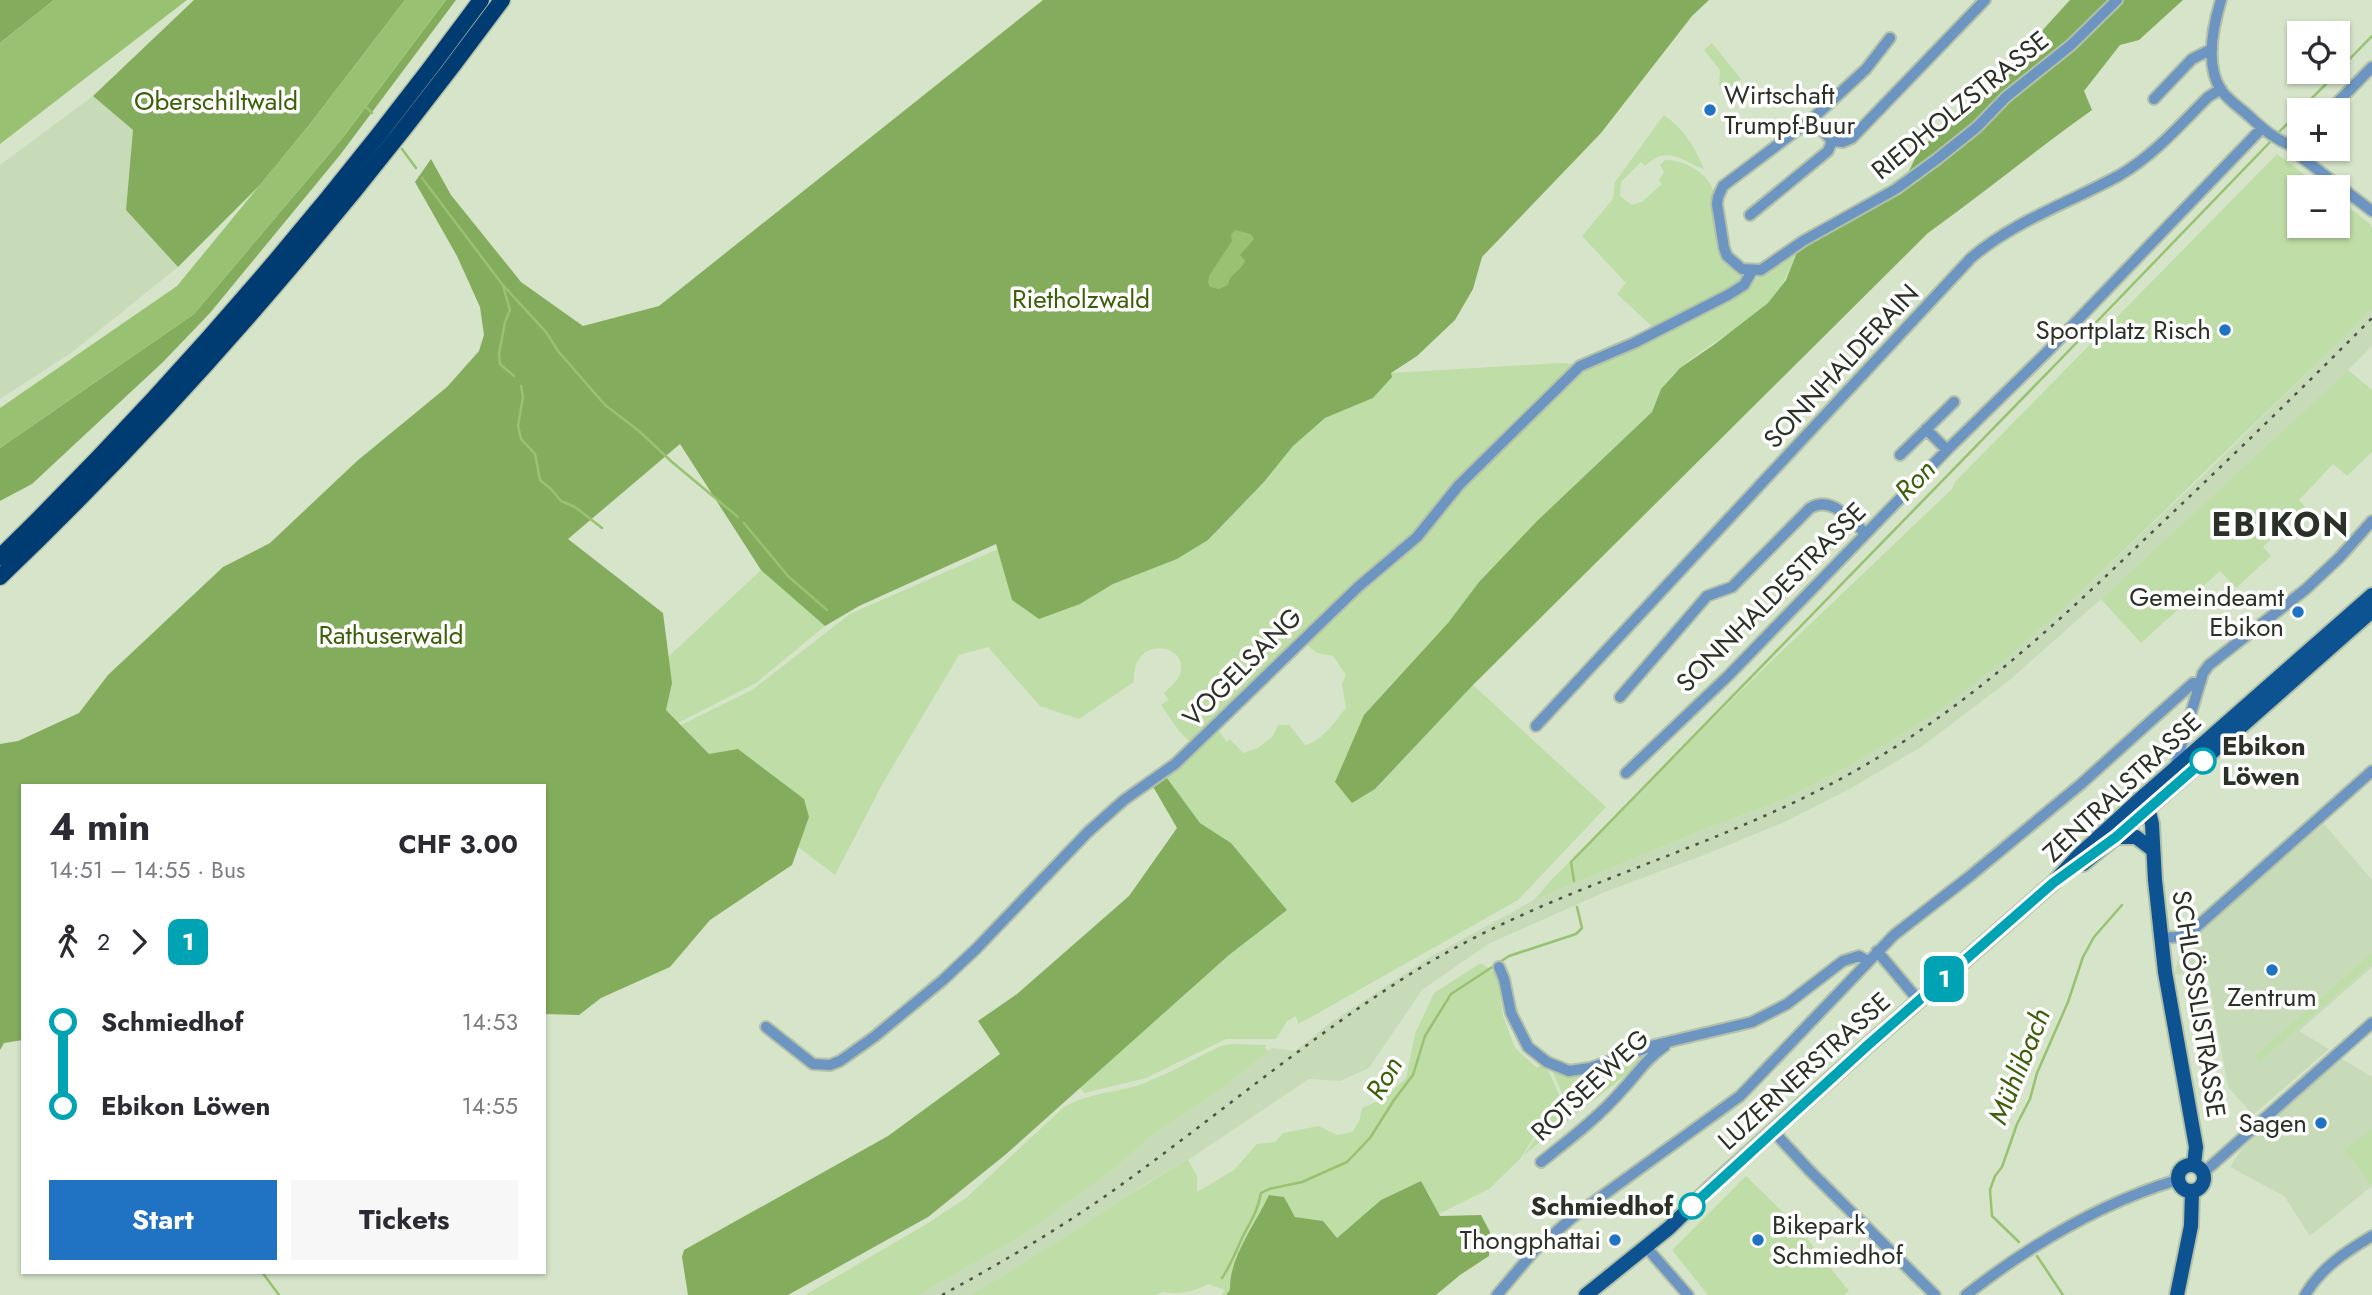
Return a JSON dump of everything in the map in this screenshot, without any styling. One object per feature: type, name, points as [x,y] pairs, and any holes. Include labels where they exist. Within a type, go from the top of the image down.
[{"type":"highway","points":[[0,557],[164,387],[265,274],[371,146],[481,0]]},
{"type":"highway","points":[[0,577],[127,451],[246,322],[384,156],[502,0]]},
{"type":"main road","name":"ZENTRALSTRASSE","points":[[2053,883],[2116,837],[2174,770],[2372,595]]},
{"type":"main road","name":"ZENTRALSTRASSE","points":[[2053,883],[2078,856],[2144,804],[2372,611]]},
{"type":"main road","name":"SCHLÖSSLISTRASSE","points":[[2144,804],[2153,850],[2161,938],[2199,1169]]},
{"type":"main road","points":[[2116,837],[2136,837],[2153,850]]},
{"type":"main road","name":"LUZERNERSTRASSE","points":[[1586,1295],[1646,1247],[2053,883]]},
{"type":"main road","points":[[2184,1167],[2199,1169],[2201,1187],[2192,1192],[2184,1190],[2177,1180],[2178,1175],[2184,1167]]},
{"type":"main road","points":[[2173,1293],[2191,1226],[2192,1192]]},
{"type":"street","points":[[1812,119],[1832,141],[1843,142],[1852,138],[1985,0]]},
{"type":"street","name":"RIEDHOLZSTRASSE","points":[[1752,271],[1760,270],[1803,241],[1896,189],[1937,159],[1977,127],[2006,97],[2071,45],[2117,0]]},
{"type":"street","points":[[2221,0],[2212,48],[2214,68],[2221,89],[2264,130],[2287,144]]},
{"type":"street","points":[[1752,271],[1733,263],[1724,248],[1717,204],[1719,191],[1733,177],[1812,119],[1859,76],[1890,38]]},
{"type":"street","points":[[2154,99],[2192,59],[2212,48]]},
{"type":"street","points":[[2342,98],[2372,67]]},
{"type":"street","name":"SONNHALDERAIN","points":[[1536,726],[1971,258],[2000,235],[2142,161],[2208,97],[2221,89]]},
{"type":"street","name":"SONNHALDESTRASSE","points":[[1626,773],[1728,676],[1865,533],[2264,130]]},
{"type":"street","points":[[1750,215],[1828,151],[1832,141]]},
{"type":"street","points":[[2305,161],[2372,211]]},
{"type":"street","name":"VOGELSANG","points":[[766,1027],[813,1064],[830,1065],[866,1043],[943,980],[1087,832],[1124,800],[1175,764],[1358,586],[1417,537],[1460,485],[1580,366],[1728,295],[1744,285],[1752,271]]},
{"type":"street","points":[[1899,454],[1954,402]]},
{"type":"street","points":[[1926,429],[1947,450]]},
{"type":"street","points":[[1620,697],[1707,596],[1732,587],[1810,508],[1823,503],[1833,505],[1865,533]]},
{"type":"street","points":[[2174,770],[2201,681],[2209,665],[2306,589],[2340,557],[2372,520]]},
{"type":"street","points":[[1497,1295],[1535,1250],[1573,1217],[1740,1096],[1877,951],[2081,784],[2193,683],[2201,681]]},
{"type":"street","points":[[2161,938],[2176,937],[2193,930],[2372,771]]},
{"type":"street","points":[[1877,951],[1919,1001]]},
{"type":"street","name":"ROTSEEWEG","points":[[1499,967],[1511,1013],[1521,1037],[1538,1056],[1569,1071],[1590,1068],[1670,1042],[1752,1022],[1787,1004],[1843,961],[1860,956],[1868,961]]},
{"type":"street","points":[[2199,1169],[2372,1023]]},
{"type":"street","name":"ROTSEEWEG","points":[[1541,1162],[1586,1127],[1623,1089],[1638,1069],[1670,1042]]},
{"type":"street","points":[[1774,1132],[1935,1295]]},
{"type":"street","points":[[1966,1295],[2058,1231],[2177,1180]]},
{"type":"street","points":[[2305,1295],[2327,1266],[2372,1236]]},
{"type":"street","points":[[1646,1247],[1688,1295]]},
{"type":"shaded area","points":[[54,0],[187,0],[0,144],[0,43]]},
{"type":"shaded area","points":[[405,0],[446,0],[341,140],[194,314],[0,448],[0,408],[177,286],[310,124]]},
{"type":"shaded area","points":[[1712,43],[1741,79],[1723,90],[1719,86],[1720,70],[1704,50]]},
{"type":"shaded area","points":[[93,96],[133,130],[126,210],[178,267],[71,353],[0,399],[0,165]]},
{"type":"shaded area","points":[[1664,115],[1688,139],[1704,169],[1669,155],[1654,159],[1645,166],[1641,162],[1621,182],[1620,196],[1632,205],[1643,201],[1662,184],[1659,180],[1664,172],[1660,165],[1665,160],[1694,168],[1706,178],[1713,190],[1720,248],[1744,275],[1745,280],[1655,329],[1617,294],[1626,283],[1582,236],[1613,199],[1615,182]]},
{"type":"shaded area","points":[[2277,154],[2305,175],[2287,175],[2287,238],[2350,238],[2350,208],[2370,224],[2372,309],[2068,604],[1998,665],[1933,715],[1848,767],[1785,799],[1707,828],[1534,900],[1761,671],[1952,489],[1955,482]]},
{"type":"shaded area","points":[[1235,230],[1251,234],[1254,239],[1240,255],[1245,260],[1228,285],[1219,289],[1210,287],[1209,276],[1232,241],[1231,235]]},
{"type":"shaded area","points":[[1798,250],[1786,277],[1769,302],[1674,374],[1661,390],[1652,412],[1536,522],[1479,582],[1448,623],[1375,789],[1473,685],[1606,807],[1518,900],[1304,1021],[1298,1024],[1296,1016],[1287,1021],[1276,1039],[1226,1039],[1146,1078],[1084,1093],[1080,1088],[1229,955],[1287,910],[1231,843],[1200,823],[1164,774],[1215,726],[1227,742],[1230,739],[1243,753],[1258,748],[1273,736],[1278,725],[1289,725],[1305,745],[1317,740],[1346,708],[1342,684],[1346,675],[1333,656],[1317,653],[1302,641],[1574,373],[1738,292]]},
{"type":"shaded area","points":[[2372,309],[2372,346],[2348,370],[2011,679],[1921,747],[1853,787],[1787,821],[1605,892],[1488,944],[1422,990],[1369,1068],[1340,1081],[1309,1079],[1188,1160],[1150,1181],[1010,1273],[970,1295],[919,1295],[1026,1233],[1114,1169],[1151,1136],[1213,1095],[1273,1048],[1295,1051],[1330,1023],[1430,957],[1534,900],[1707,828],[1785,799],[1848,767],[1933,715],[2068,604]]},
{"type":"shaded area","points":[[1575,364],[1433,516],[1195,740],[1188,740],[1179,731],[1161,705],[1169,700],[1164,693],[1179,676],[1181,665],[1178,657],[1171,651],[1161,648],[1142,655],[1136,666],[1134,682],[1079,719],[1040,706],[988,647],[959,655],[884,781],[835,875],[798,847],[809,817],[709,754],[681,725],[752,690],[850,614],[998,549],[1012,600],[1080,604],[1113,584],[1177,559],[1208,540],[1264,482],[1293,446],[1325,418],[1373,398],[1391,373]]},
{"type":"shaded area","points":[[2348,370],[2372,390],[2372,452],[2347,476],[2333,464],[2299,500],[2305,507],[2263,547],[2271,556],[2236,588],[2220,571],[2141,643],[2101,599]]},
{"type":"shaded area","points":[[761,570],[825,626],[756,683],[678,723],[666,710],[671,683],[668,657]]},
{"type":"shaded area","name":"Zentrum","points":[[2324,824],[2372,880],[2372,967],[2299,1031],[2329,1049],[2253,1115],[2228,1087],[2208,977],[2174,974],[2181,951],[2214,916]]},
{"type":"shaded area","points":[[2372,953],[2372,963],[2260,1061],[2255,1056]]},
{"type":"shaded area","points":[[1481,963],[1497,974],[1503,1016],[1515,1048],[1537,1068],[1542,1065],[1549,1072],[1560,1097],[1520,1159],[1489,1189],[1439,1214],[1421,1181],[1381,1200],[1337,1238],[1323,1221],[1295,1217],[1284,1197],[1258,1220],[1250,1231],[1235,1264],[1231,1290],[1226,1295],[1221,1295],[1225,1290],[1208,1284],[1186,1292],[1163,1292],[1155,1295],[970,1295],[1188,1160],[1197,1176],[1197,1192],[1234,1170],[1257,1144],[1275,1142],[1283,1133],[1319,1126],[1337,1135],[1352,1132],[1359,1122],[1362,1108],[1383,1099],[1406,1078],[1415,1034],[1434,993]]},
{"type":"shaded area","points":[[1266,1045],[1268,1051],[1273,1048],[1213,1095],[1151,1136],[1114,1169],[1026,1233],[919,1295],[805,1295],[966,1198],[1071,1103],[1147,1082],[1221,1046]]},
{"type":"shaded area","points":[[1654,1048],[1636,1067],[1524,1155],[1562,1101],[1562,1093],[1552,1070],[1564,1073]]},
{"type":"shaded area","name":"Sagen","points":[[2342,1059],[2372,1077],[2372,1186],[2310,1236],[2284,1196],[2230,1167],[2242,1149]]},
{"type":"shaded area","points":[[2372,1129],[2372,1184],[2371,1185],[2345,1150]]},
{"type":"shaded area","name":"Schmiedhof","points":[[1746,1176],[1795,1224],[1849,1291],[1844,1295],[1708,1295],[1672,1250]]},
{"type":"green space","points":[[0,0],[54,0],[0,43]]},
{"type":"green space","name":"Oberschiltwald","points":[[194,0],[405,0],[260,185],[178,267],[126,210],[133,130],[93,96]]},
{"type":"green space","name":"Oberschiltwald","points":[[446,0],[456,0],[340,155],[210,313],[163,362],[32,484],[0,501],[0,448],[194,314],[341,140]]},
{"type":"green space","name":"Rietholzwald","points":[[1043,0],[1709,0],[1692,16],[1601,133],[1482,257],[1473,289],[1455,320],[1417,356],[1391,373],[1392,377],[1373,398],[1325,418],[1293,446],[1264,482],[1208,540],[1177,559],[1113,584],[1080,604],[1039,619],[1012,600],[996,544],[859,606],[825,626],[761,570],[680,444],[568,539],[663,613],[672,683],[666,710],[709,754],[738,749],[804,799],[809,817],[792,865],[710,920],[670,967],[601,998],[579,1015],[546,1014],[546,784],[21,784],[21,1040],[4,1043],[0,1050],[0,744],[18,741],[79,713],[108,675],[223,567],[270,543],[357,461],[447,387],[479,351],[484,335],[480,307],[457,256],[415,182],[431,159],[451,195],[521,282],[583,326],[659,306]]},
{"type":"green space","points":[[2070,0],[2183,0],[2139,40],[2120,45],[2084,91],[2092,110],[1928,233],[1473,685],[1375,789],[1352,803],[1335,782],[1364,715],[1448,623],[1479,582],[1536,522],[1652,412],[1661,389],[1680,368],[1768,303],[1786,280],[1798,250],[1872,209],[1900,190],[1919,150],[1997,80]]},
{"type":"green space","points":[[1164,774],[1200,823],[1231,843],[1287,910],[1229,955],[1005,1155],[928,1217],[788,1295],[688,1295],[682,1257],[684,1250],[888,1136],[1000,1054],[978,1021],[1017,994],[1129,896],[1177,828],[1151,783]]},
{"type":"green space","points":[[1421,1181],[1440,1216],[1481,1215],[1490,1232],[1489,1256],[1436,1295],[1226,1295],[1230,1290],[1238,1253],[1269,1195],[1284,1197],[1295,1217],[1323,1221],[1337,1238],[1381,1200]]},
{"type":"waterway","name":"Ron","points":[[2350,59],[2372,36]]},
{"type":"waterway","name":"Ron","points":[[2312,98],[2326,84]]},
{"type":"waterway","points":[[364,105],[372,113]]},
{"type":"waterway","name":"Ron","points":[[2276,135],[2287,124]]},
{"type":"waterway","name":"Ron","points":[[1574,881],[1571,862],[2272,140]]},
{"type":"waterway","points":[[402,149],[416,168]]},
{"type":"waterway","points":[[422,178],[502,284],[546,332],[558,351],[605,405],[738,517]]},
{"type":"waterway","points":[[503,286],[510,310],[499,354],[500,364],[514,376]]},
{"type":"waterway","points":[[521,386],[523,397],[518,426],[521,439],[535,454],[540,480],[561,501],[575,507],[602,528]]},
{"type":"waterway","points":[[744,523],[788,576],[827,610]]},
{"type":"waterway","name":"Mühlibach","points":[[2019,1242],[1992,1216],[1990,1190],[2030,1099],[2037,1073],[2068,1002],[2083,957],[2094,937],[2122,905]]},
{"type":"waterway","name":"Ron","points":[[1222,1278],[1254,1215],[1261,1193],[1302,1182],[1347,1162],[1370,1138],[1413,1075],[1425,1036],[1451,994],[1509,956],[1576,934],[1582,928],[1577,907]]},
{"type":"waterway","name":"Mühlibach","points":[[2037,1256],[2063,1295]]},
{"type":"waterway","points":[[263,1274],[279,1295]]},
{"type":"railway","points":[[942,1295],[1030,1245],[1093,1204],[1341,1020],[1420,968],[1523,915],[1792,803],[1886,753],[1926,726],[2003,668],[2075,605],[2372,318]]},
{"type":"bus line","name":"1","points":[[1692,1206],[1868,1045],[2053,883],[2116,837],[2203,761]]},
{"type":"place","name":"Wirtschaft Trumpf-Buur","points":[[1710,110]]},
{"type":"place","name":"Sportplatz Risch","points":[[2225,330]]},
{"type":"place","name":"Gemeindeamt Ebikon","points":[[2298,612]]},
{"type":"place","name":"Ebikon Löwen","points":[[2203,761]]},
{"type":"place","name":"Zentrum","points":[[2272,970]]},
{"type":"place","name":"Sagen","points":[[2321,1123]]},
{"type":"place","name":"Schmiedhof","points":[[1692,1206]]},
{"type":"place","name":"Thongphattai","points":[[1615,1240]]},
{"type":"place","name":"Bikepark Schmiedhof","points":[[1758,1240]]},
{"type":"district","name":"EBIKON","points":[[2281,524]]},
{"type":"park label","name":"Rathuserwald","points":[[391,635]]}]
